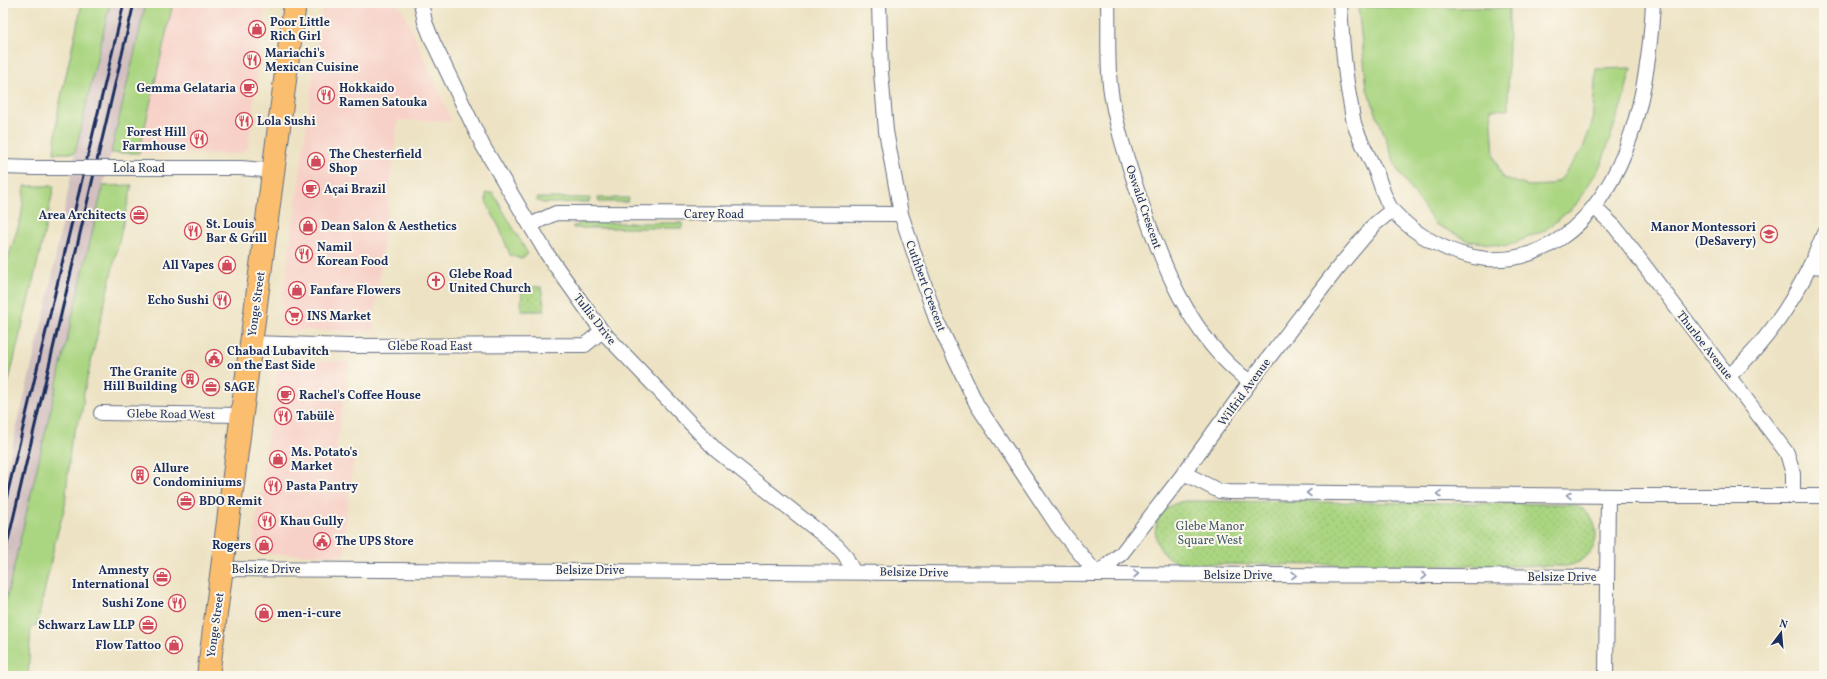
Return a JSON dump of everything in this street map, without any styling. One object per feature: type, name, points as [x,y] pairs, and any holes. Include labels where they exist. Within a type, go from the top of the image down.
[{"type":"main road","name":"Yonge Street","points":[[208,676],[295,3]]},
{"type":"street","name":"Tullis Drive","points":[[421,3],[425,22],[433,42],[483,146],[547,254],[602,331],[717,451],[837,546],[845,555],[853,572]]},
{"type":"street","name":"Cuthbert Crescent","points":[[879,3],[881,72],[886,131],[901,214],[936,319],[977,405],[1059,528],[1097,574]]},
{"type":"street","name":"Oswald Crescent","points":[[1108,3],[1110,85],[1125,154],[1146,217],[1170,278],[1192,316],[1213,347],[1237,372],[1250,382]]},
{"type":"street","points":[[1340,3],[1347,85],[1355,128],[1392,210],[1418,233],[1440,246],[1472,257],[1502,260],[1535,253],[1553,244],[1585,218],[1594,207],[1620,162],[1637,116],[1646,74],[1653,3]]},
{"type":"street","name":"Lola Road","points":[[3,168],[241,168],[274,171]]},
{"type":"street","name":"Thurloe Avenue","points":[[1594,207],[1615,227],[1787,453],[1793,474],[1793,495]]},
{"type":"street","name":"Wilfrid Avenue","points":[[1097,574],[1122,553],[1184,473],[1250,382],[1336,269],[1375,224],[1392,210]]},
{"type":"street","name":"Carey Road","points":[[530,225],[556,213],[901,214]]},
{"type":"street","points":[[1729,376],[1745,361],[1774,326],[1793,297],[1810,266],[1824,233]]},
{"type":"street","points":[[1810,266],[1824,267]]},
{"type":"street","name":"Glebe Road East","points":[[251,343],[350,346],[585,346],[602,331]]},
{"type":"street","name":"Glebe Road West","points":[[101,413],[241,415]]},
{"type":"street","points":[[1184,473],[1219,490],[1229,492],[1608,496],[1824,496]]},
{"type":"street","points":[[1606,676],[1608,496]]},
{"type":"street","name":"Belsize Drive","points":[[222,569],[1606,577]]},
{"type":"shaded area","points":[[110,3],[146,3],[3,613],[3,484],[48,299],[75,153]]},
{"type":"shaded area","points":[[173,3],[266,3],[248,148],[239,154],[139,153]]},
{"type":"shaded area","points":[[325,3],[395,3],[400,7],[452,121],[398,120],[373,331],[287,330],[281,325],[280,320],[322,11]]},
{"type":"shaded area","points":[[284,360],[349,362],[336,451],[354,457],[347,510],[345,555],[266,554],[261,553],[254,548],[253,544],[278,366]]},
{"type":"green space","points":[[82,3],[110,3],[75,153],[54,153],[58,111]]},
{"type":"green space","points":[[146,3],[173,3],[139,153],[111,153]]},
{"type":"green space","points":[[1358,7],[1509,8],[1508,110],[1491,109],[1494,156],[1503,178],[1528,186],[1549,185],[1561,179],[1583,148],[1592,123],[1596,69],[1631,68],[1624,97],[1601,165],[1575,206],[1544,231],[1507,246],[1469,241],[1435,224],[1397,169],[1367,89]]},
{"type":"green space","points":[[132,185],[84,392],[82,412],[71,440],[65,506],[55,542],[37,625],[31,626],[28,676],[3,676],[3,613],[103,186]]},
{"type":"green space","points":[[25,186],[54,186],[41,248],[3,405],[3,274],[21,218]]},
{"type":"green space","points":[[486,193],[493,193],[528,254],[521,259],[510,255],[500,229],[486,201]]},
{"type":"green space","points":[[537,198],[590,198],[589,202],[543,203],[537,201]]},
{"type":"green space","points":[[598,198],[629,198],[628,202],[599,202]]},
{"type":"green space","points":[[581,223],[682,223],[682,228],[572,227]]},
{"type":"green space","points":[[522,286],[541,287],[545,311],[521,311]]},
{"type":"green space","name":"Glebe Manor Square West","points":[[1187,501],[1570,504],[1582,509],[1591,517],[1595,527],[1596,537],[1593,547],[1587,556],[1578,563],[1565,566],[1181,564],[1169,558],[1161,550],[1156,540],[1156,530],[1158,519],[1164,511],[1174,504]]},
{"type":"railway","points":[[3,512],[124,3]]},
{"type":"railway","points":[[3,562],[134,3]]},
{"type":"place","name":"Poor Little Rich Girl","points":[[257,29]]},
{"type":"place","name":"Mariachi's Mexican Cuisine","points":[[252,60]]},
{"type":"place","name":"Gemma Gelataria","points":[[249,88]]},
{"type":"place","name":"Hokkaido Ramen Satouka","points":[[326,95]]},
{"type":"place","name":"Lola Sushi","points":[[244,121]]},
{"type":"place","name":"Forest Hill Farmhouse","points":[[199,139]]},
{"type":"place","name":"The Chesterfield Shop","points":[[316,161]]},
{"type":"place","name":"Açai Brazil","points":[[311,189]]},
{"type":"place","name":"Area Architects","points":[[139,215]]},
{"type":"place","name":"Dean Salon & Aesthetics","points":[[308,226]]},
{"type":"place","name":"St. Louis Bar & Grill","points":[[193,231]]},
{"type":"place","name":"Manor Montessori (DeSavery)","points":[[1769,234]]},
{"type":"place","name":"Namil Korean Food","points":[[304,254]]},
{"type":"place","name":"All Vapes","points":[[227,265]]},
{"type":"place","name":"Glebe Road United Church","points":[[436,281]]},
{"type":"place","name":"Fanfare Flowers","points":[[297,290]]},
{"type":"place","name":"Echo Sushi","points":[[222,300]]},
{"type":"place","name":"INS Market","points":[[294,316]]},
{"type":"place","name":"Chabad Lubavitch on the East Side","points":[[214,358]]},
{"type":"place","name":"The Granite Hill Building","points":[[190,379]]},
{"type":"place","name":"SAGE","points":[[211,387]]},
{"type":"place","name":"Rachel's Coffee House","points":[[286,395]]},
{"type":"place","name":"Tabülè","points":[[283,416]]},
{"type":"place","name":"Ms. Potato's Market","points":[[278,459]]},
{"type":"place","name":"Allure Condominiums","points":[[140,475]]},
{"type":"place","name":"Pasta Pantry","points":[[273,486]]},
{"type":"place","name":"BDO Remit","points":[[186,501]]},
{"type":"place","name":"Khau Gully","points":[[267,521]]},
{"type":"place","name":"The UPS Store","points":[[322,541]]},
{"type":"place","name":"Rogers","points":[[264,545]]},
{"type":"place","name":"Amnesty International","points":[[162,577]]},
{"type":"place","name":"Sushi Zone","points":[[177,603]]},
{"type":"place","name":"men-i-cure","points":[[264,613]]},
{"type":"place","name":"Schwarz Law LLP","points":[[148,625]]},
{"type":"place","name":"Flow Tattoo","points":[[174,645]]}]
